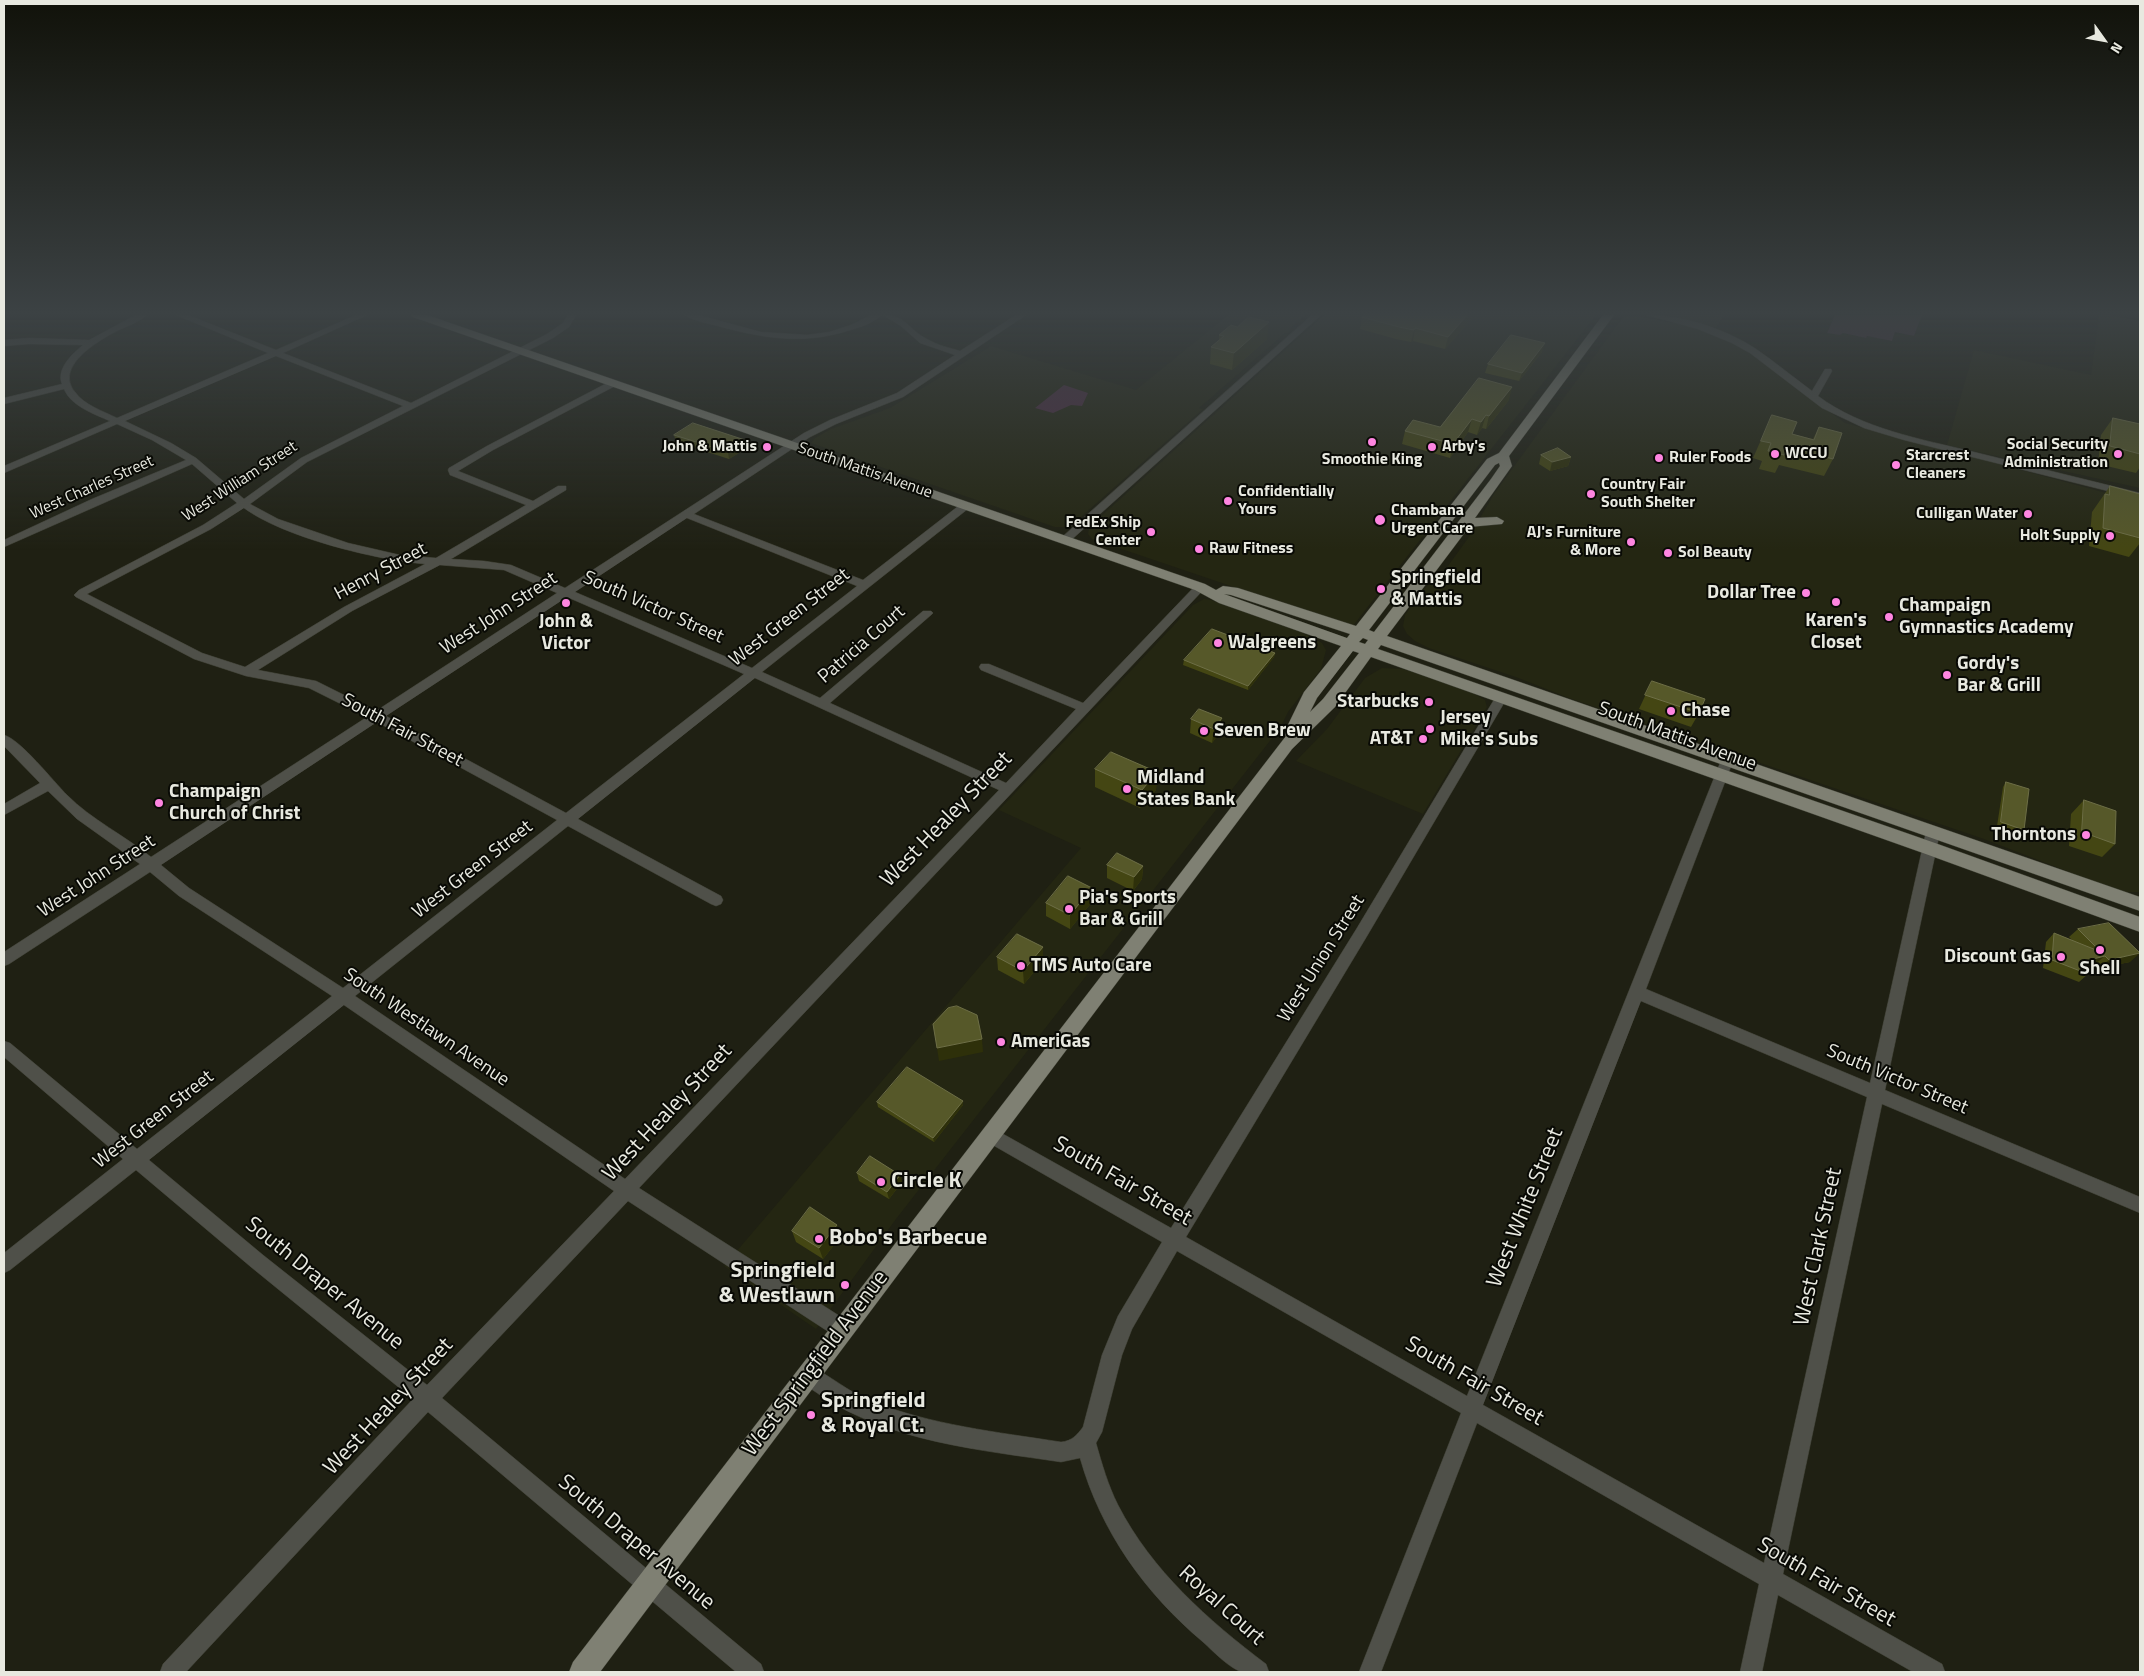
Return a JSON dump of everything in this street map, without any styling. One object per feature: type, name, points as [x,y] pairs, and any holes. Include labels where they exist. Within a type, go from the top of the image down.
[{"type":"main road","name":"South Mattis Avenue","points":[[638,393],[1200,587],[1224,600],[1348,645],[1373,645],[1931,840],[2140,904]]},
{"type":"main road","name":"West Springfield Avenue","points":[[1286,745],[1310,696],[1348,645],[1491,462],[1503,456],[1551,393]]},
{"type":"main road","name":"West Springfield Avenue","points":[[583,1672],[1286,745],[1329,703],[1373,645],[1506,466],[1503,456]]},
{"type":"main road","points":[[1464,523],[1497,521]]},
{"type":"main road","name":"South Mattis Avenue","points":[[1200,587],[1233,591],[1358,632],[1373,645],[1502,698],[1725,769]]},
{"type":"main road","name":"South Mattis Avenue","points":[[1931,840],[2140,925]]},
{"type":"street","points":[[4,401],[36,393]]},
{"type":"street","name":"South Victor Street","points":[[71,393],[76,400],[173,448],[193,460],[243,504],[272,520],[325,538],[398,557],[476,562],[506,567],[753,673],[1008,789]]},
{"type":"street","points":[[4,470],[182,393]]},
{"type":"street","points":[[379,393],[412,406]]},
{"type":"street","name":"West William Street","points":[[83,592],[208,527],[304,460],[438,393]]},
{"type":"street","points":[[534,505],[454,472],[454,468],[595,393]]},
{"type":"street","name":"West John Street","points":[[4,960],[790,446],[827,425],[903,393]]},
{"type":"street","points":[[1065,540],[1229,393]]},
{"type":"street","points":[[1807,393],[1840,414],[1879,430],[2140,496]]},
{"type":"street","points":[[1812,397],[1815,393]]},
{"type":"street","name":"West Charles Street","points":[[4,544],[96,501],[193,460]]},
{"type":"street","name":"Henry Street","points":[[246,672],[348,608],[438,561],[562,488]]},
{"type":"street","name":"West Green Street","points":[[4,1264],[965,506]]},
{"type":"street","points":[[686,514],[865,584]]},
{"type":"street","name":"West Healey Street","points":[[171,1672],[427,1399],[1200,587]]},
{"type":"street","name":"South Fair Street","points":[[83,592],[80,596],[82,598],[198,656],[246,672],[312,684],[376,716],[716,900]]},
{"type":"street","name":"Patricia Court","points":[[821,704],[928,613]]},
{"type":"street","points":[[985,667],[1084,708]]},
{"type":"street","name":"West Union Street","points":[[1174,1239],[1362,932],[1502,698]]},
{"type":"street","name":"South Westlawn Avenue","points":[[4,739],[82,816],[150,864],[184,892],[344,996],[627,1190],[842,1329]]},
{"type":"street","name":"West White Street","points":[[1370,1672],[1686,863],[1725,769]]},
{"type":"street","points":[[4,810],[49,784]]},
{"type":"street","name":"West Clark Street","points":[[1752,1672],[1931,840]]},
{"type":"street","name":"South Victor Street","points":[[1637,992],[2140,1205]]},
{"type":"street","name":"South Draper Avenue","points":[[4,1048],[257,1261],[427,1399],[753,1672]]},
{"type":"street","name":"South Fair Street","points":[[990,1134],[1934,1672]]},
{"type":"street","points":[[808,1375],[846,1401],[899,1420],[942,1432],[1061,1452],[1073,1451],[1092,1432],[1112,1355],[1124,1323],[1174,1239]]},
{"type":"street","name":"Royal Court","points":[[1085,1441],[1099,1488],[1114,1519],[1133,1550],[1155,1579],[1188,1616],[1258,1672]]},
{"type":"shaded area","points":[[914,393],[1216,393],[1199,408],[1203,409],[1074,523],[1066,527],[1055,527],[811,443],[815,438],[831,429],[890,408]]},
{"type":"shaded area","points":[[1054,393],[1088,393],[1082,406],[1071,405],[1053,413],[1035,408]]},
{"type":"shaded area","points":[[1237,393],[1535,393],[1352,627],[1092,539],[1088,534],[1089,528]]},
{"type":"shaded area","points":[[1567,393],[1805,393],[1845,423],[2140,502],[2140,892],[2123,892],[2108,887],[1984,839],[1569,698],[1516,677],[1429,648],[1415,641],[1407,634],[1403,626],[1405,615],[1422,591],[1445,570],[1469,537],[1494,494]]},
{"type":"shaded area","points":[[1962,393],[2140,393],[2140,488],[1947,445]]},
{"type":"shaded area","points":[[1204,599],[1301,632],[1322,643],[1326,650],[1321,669],[1288,712],[1280,728],[896,1219],[816,1329],[724,1266],[1081,848],[999,810],[1193,605]]},
{"type":"shaded area","points":[[1382,668],[1403,669],[1469,691],[1485,700],[1487,707],[1423,814],[1296,761],[1327,729],[1365,678]]},
{"type":"building","points":[[1467,393],[1507,393],[1489,416],[1486,415],[1481,422],[1472,419],[1453,444],[1405,431],[1413,420],[1440,427]]},
{"type":"building","points":[[1772,415],[1797,422],[1792,434],[1814,440],[1819,427],[1842,433],[1833,459],[1787,447],[1784,455],[1768,451],[1771,443],[1761,441]]},
{"type":"building","points":[[2113,418],[2140,424],[2140,454],[2110,446]]},
{"type":"building","points":[[693,423],[745,440],[728,452],[674,435]]},
{"type":"building","points":[[1558,448],[1571,457],[1552,462],[1541,455]]},
{"type":"building","points":[[2110,486],[2140,494],[2140,538],[2103,528],[2105,494],[2109,495]]},
{"type":"building","name":"Walgreens","points":[[1212,629],[1275,653],[1248,686],[1184,660]]},
{"type":"building","points":[[1652,681],[1705,699],[1699,713],[1645,695]]},
{"type":"building","points":[[1199,709],[1222,718],[1214,729],[1191,719]]},
{"type":"building","points":[[1111,752],[1157,772],[1142,790],[1095,769]]},
{"type":"building","name":"Thorntons","points":[[2006,782],[2029,789],[2024,830],[2001,822]]},
{"type":"building","points":[[2084,800],[2116,811],[2115,844],[2082,832]]},
{"type":"building","points":[[1117,853],[1143,866],[1134,877],[1107,865]]},
{"type":"building","points":[[1068,876],[1092,888],[1070,915],[1046,903]]},
{"type":"building","points":[[2109,923],[2140,953],[2109,960],[2105,956],[2089,960],[2088,974],[2052,960],[2054,933],[2101,952],[2078,929]]},
{"type":"building","points":[[1017,934],[1043,947],[1023,971],[997,957]]},
{"type":"building","points":[[957,1006],[977,1015],[982,1039],[937,1048],[933,1024],[948,1008]]},
{"type":"building","name":"Circle K","points":[[907,1067],[963,1101],[933,1138],[877,1102]]},
{"type":"building","name":"Circle K","points":[[870,1156],[900,1175],[887,1192],[857,1173]]},
{"type":"building","points":[[810,1207],[837,1225],[819,1248],[792,1231]]},
{"type":"place","name":"Smoothie King","points":[[1372,442]]},
{"type":"place","name":"John & Mattis","points":[[767,447]]},
{"type":"place","name":"Arby's","points":[[1432,447]]},
{"type":"place","name":"WCCU","points":[[1775,454]]},
{"type":"place","name":"Social Security Administration","points":[[2118,454]]},
{"type":"place","name":"Ruler Foods","points":[[1659,458]]},
{"type":"place","name":"Starcrest Cleaners","points":[[1896,465]]},
{"type":"place","name":"Country Fair South Shelter","points":[[1591,494]]},
{"type":"place","name":"Confidentially Yours","points":[[1228,501]]},
{"type":"place","name":"Culligan Water","points":[[2028,514]]},
{"type":"place","name":"Chambana Urgent Care","points":[[1380,520]]},
{"type":"place","name":"FedEx Ship Center","points":[[1151,532]]},
{"type":"place","name":"Holt Supply","points":[[2110,536]]},
{"type":"place","name":"AJ's Furniture & More","points":[[1631,542]]},
{"type":"place","name":"Raw Fitness","points":[[1199,549]]},
{"type":"place","name":"Sol Beauty","points":[[1668,553]]},
{"type":"place","name":"Springfield & Mattis","points":[[1381,589]]},
{"type":"place","name":"Dollar Tree","points":[[1806,593]]},
{"type":"place","name":"Karen's Closet","points":[[1836,602]]},
{"type":"place","name":"John & Victor","points":[[566,603]]},
{"type":"place","name":"Champaign Gymnastics Academy","points":[[1889,617]]},
{"type":"place","name":"Walgreens","points":[[1218,643]]},
{"type":"place","name":"Gordy's Bar & Grill","points":[[1947,675]]},
{"type":"place","name":"Starbucks","points":[[1429,702]]},
{"type":"place","name":"Chase","points":[[1671,711]]},
{"type":"place","name":"Jersey Mike's Subs","points":[[1430,729]]},
{"type":"place","name":"Seven Brew","points":[[1204,731]]},
{"type":"place","name":"AT&T","points":[[1423,739]]},
{"type":"place","name":"Midland States Bank","points":[[1127,789]]},
{"type":"place","name":"Champaign Church of Christ","points":[[159,803]]},
{"type":"place","name":"Thorntons","points":[[2086,835]]},
{"type":"place","name":"Pia's Sports Bar & Grill","points":[[1069,909]]},
{"type":"place","name":"Shell","points":[[2100,950]]},
{"type":"place","name":"Discount Gas","points":[[2061,957]]},
{"type":"place","name":"TMS Auto Care","points":[[1021,966]]},
{"type":"place","name":"AmeriGas","points":[[1001,1042]]},
{"type":"place","name":"Circle K","points":[[881,1182]]},
{"type":"place","name":"Bobo's Barbecue","points":[[819,1239]]},
{"type":"place","name":"Springfield & Westlawn","points":[[845,1285]]},
{"type":"place","name":"Springfield & Royal Ct.","points":[[811,1415]]}]
